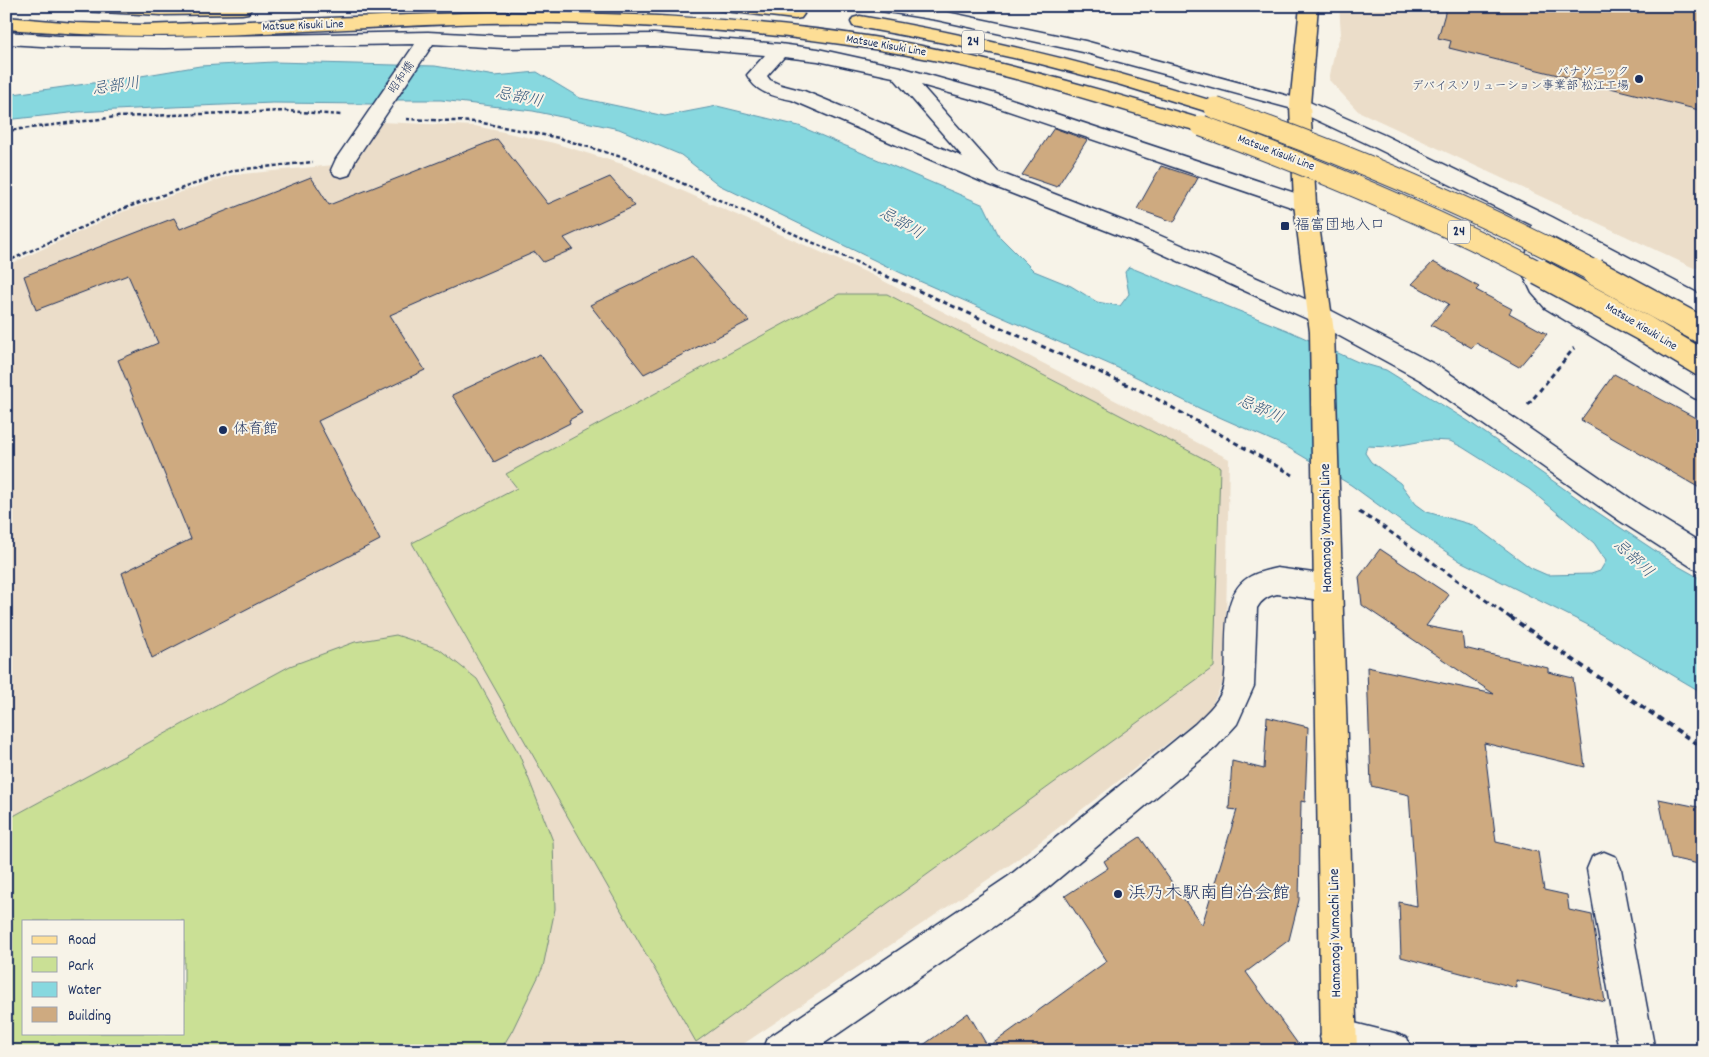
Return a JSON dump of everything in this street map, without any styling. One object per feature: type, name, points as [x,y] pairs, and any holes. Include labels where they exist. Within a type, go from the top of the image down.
[{"type":"main road","name":"Matsue Kisuki Line","points":[[81,6],[161,10],[261,8]]},
{"type":"main road","points":[[725,6],[816,17]]},
{"type":"main road","name":"Hamanogi Yumachi Line","points":[[1309,6],[1300,105],[1305,204],[1321,324],[1327,487],[1339,1044]]},
{"type":"main road","name":"Matsue Kisuki Line","points":[[6,23],[91,29],[173,30],[478,19],[556,18],[657,21],[728,26],[872,43],[946,57],[1019,74],[1202,126],[1340,178],[1420,213],[1600,303],[1703,364]]},
{"type":"main road","name":"Matsue Kisuki Line","points":[[843,20],[918,31],[1027,54],[1154,88],[1278,130],[1422,188],[1571,259],[1703,331]]},
{"type":"street","points":[[881,6],[937,15],[1076,45],[1300,105],[1377,140],[1544,222],[1703,307]]},
{"type":"street","points":[[6,38],[90,43],[170,44],[352,38],[503,42],[654,40],[780,50],[818,55],[900,73],[997,101],[1305,204]]},
{"type":"street","name":"昭和橋","points":[[344,164],[427,41]]},
{"type":"street","points":[[13,56],[90,43]]},
{"type":"street","points":[[780,50],[757,75],[759,81],[764,85],[797,95],[993,178],[1146,238],[1321,324],[1431,374],[1630,513],[1703,559]]},
{"type":"street","points":[[900,73],[993,178]]},
{"type":"street","points":[[1544,222],[1534,274],[1540,288],[1553,302],[1703,391]]},
{"type":"street","points":[[781,1051],[1021,888],[1206,735],[1226,714],[1239,686],[1243,608],[1250,594],[1261,586],[1277,582],[1328,588]]},
{"type":"street","points":[[1604,869],[1637,1051]]},
{"type":"street","points":[[1339,1044],[1394,1051]]},
{"type":"path","points":[[6,131],[126,116],[286,111],[376,115],[477,122],[560,138],[631,160],[1148,394],[1327,487],[1560,653],[1703,748]]},
{"type":"path","points":[[6,262],[122,209],[234,170],[344,164]]},
{"type":"path","points":[[1510,428],[1592,326]]},
{"type":"shaded area","points":[[1339,6],[1703,6],[1703,267],[1694,268],[1358,111],[1329,80],[1335,50],[1341,34]]},
{"type":"shaded area","points":[[380,122],[475,126],[554,143],[622,164],[870,274],[1229,459],[1225,678],[1209,711],[1014,862],[733,1051],[6,1051],[6,266],[122,212],[232,175],[354,163]]},
{"type":"green space","points":[[839,294],[887,294],[1220,467],[1214,667],[696,1042],[412,543],[517,488],[506,474]]},
{"type":"green space","points":[[396,635],[439,649],[477,679],[519,754],[553,841],[555,909],[543,967],[512,1031],[500,1051],[6,1051],[6,820],[290,666],[355,642]]},
{"type":"water","name":"忌部川","points":[[274,62],[435,66],[495,76],[537,72],[580,98],[665,116],[717,106],[799,126],[984,205],[999,236],[1034,271],[1071,286],[1097,302],[1120,306],[1129,294],[1125,272],[1129,267],[1289,331],[1358,362],[1386,370],[1468,421],[1597,512],[1678,566],[1703,580],[1703,693],[1586,624],[1460,561],[1351,485],[1287,447],[1201,409],[1118,368],[901,273],[719,185],[681,155],[619,129],[533,111],[441,100],[398,100],[371,104],[273,103],[173,107],[78,112],[6,120],[6,95],[200,66]],"holes":[[[1429,440],[1450,441],[1529,489],[1594,543],[1606,561],[1600,571],[1591,574],[1547,575],[1531,568],[1473,525],[1427,512],[1416,504],[1400,483],[1371,462],[1365,453],[1367,446],[1390,447]]]},
{"type":"building","name":"パナソニック デバイスソリューション事業部 松江工場","points":[[1447,6],[1703,6],[1703,111],[1449,48],[1451,41],[1438,38]]},
{"type":"building","points":[[1054,128],[1087,140],[1057,187],[1022,175]]},
{"type":"building","points":[[497,139],[548,204],[610,177],[635,206],[564,238],[573,249],[543,262],[535,252],[390,315],[425,370],[318,421],[380,540],[152,658],[122,573],[191,539],[118,360],[158,343],[128,275],[36,310],[24,276],[174,218],[180,229],[311,177],[329,205]]},
{"type":"building","points":[[1161,166],[1198,178],[1174,222],[1137,209]]},
{"type":"building","points":[[692,256],[749,321],[644,374],[590,305]]},
{"type":"building","points":[[1433,262],[1479,287],[1476,290],[1512,309],[1509,313],[1547,334],[1519,367],[1476,343],[1472,348],[1431,325],[1449,304],[1412,284]]},
{"type":"building","points":[[540,354],[582,413],[569,420],[570,423],[494,462],[452,395]]},
{"type":"building","points":[[1614,374],[1703,422],[1703,490],[1581,420]]},
{"type":"building","points":[[1380,549],[1449,595],[1426,626],[1462,633],[1464,648],[1548,668],[1548,672],[1573,678],[1585,767],[1484,743],[1496,842],[1538,852],[1544,890],[1567,895],[1569,910],[1592,915],[1605,1002],[1516,980],[1517,988],[1401,957],[1399,902],[1417,906],[1409,795],[1371,786],[1367,667],[1494,694],[1362,605],[1359,577]]},
{"type":"building","points":[[1267,717],[1308,727],[1305,802],[1301,801],[1299,900],[1289,940],[1246,972],[1303,1051],[915,1051],[968,1013],[988,1047],[1107,961],[1065,896],[1108,868],[1104,861],[1140,837],[1202,925],[1237,810],[1229,809],[1232,761],[1264,769]]},
{"type":"building","points":[[1659,799],[1703,808],[1703,865],[1671,858]]},
{"type":"place","name":"パナソニック デバイスソリューション事業部 松江工場","points":[[1639,79]]},
{"type":"place","name":"福富団地入口","points":[[1285,226]]},
{"type":"place","name":"体育館","points":[[223,430]]},
{"type":"place","name":"浜乃木駅南自治会館","points":[[1118,894]]}]
